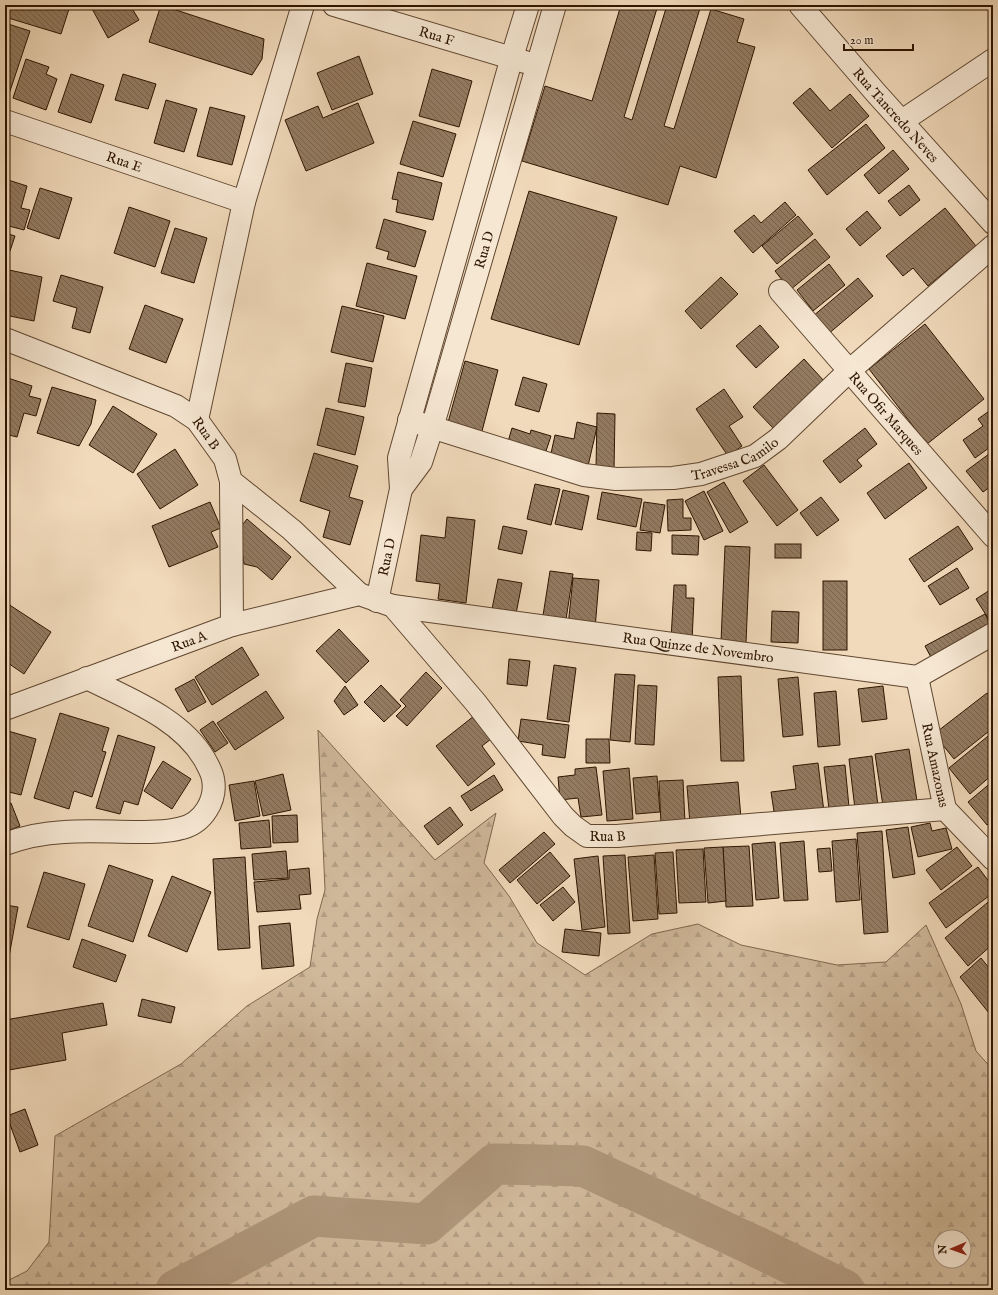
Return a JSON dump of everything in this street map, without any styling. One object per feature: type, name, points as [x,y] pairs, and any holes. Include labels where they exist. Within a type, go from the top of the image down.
[{"type":"street","points":[[197,420],[244,202],[304,5]]},
{"type":"street","name":"Rua F","points":[[334,5],[538,66]]},
{"type":"street","name":"Rua D","points":[[376,600],[401,489],[399,458],[528,5]]},
{"type":"street","name":"Rua D","points":[[401,489],[421,462],[432,428],[555,5]]},
{"type":"street","name":"Rua Tancredo Neves","points":[[800,5],[993,223]]},
{"type":"street","points":[[902,121],[993,60]]},
{"type":"street","name":"Rua E","points":[[5,121],[244,202]]},
{"type":"street","name":"Travessa Camilo","points":[[409,420],[584,476],[616,479],[673,478],[701,474],[756,456],[778,439],[849,371],[993,246]]},
{"type":"street","name":"Rua Ofir Marques","points":[[780,291],[993,536]]},
{"type":"street","name":"Rua B","points":[[5,339],[176,406],[197,420],[225,459],[231,480],[376,600],[476,703],[563,816],[573,826],[587,836],[617,836],[945,808]]},
{"type":"street","points":[[231,480],[232,625]]},
{"type":"street","name":"Rua A","points":[[5,709],[232,625],[376,600]]},
{"type":"street","name":"Rua Quinze de Novembro","points":[[376,600],[917,677]]},
{"type":"street","points":[[917,677],[993,634]]},
{"type":"street","name":"Rua Amazonas","points":[[917,677],[945,808],[993,859]]},
{"type":"street","points":[[5,844],[21,838],[63,832],[155,832],[183,828],[198,820],[208,809],[214,792],[214,781],[212,773],[200,751],[179,729],[151,711],[87,678]]},
{"type":"green space","points":[[318,730],[435,860],[496,813],[484,863],[509,896],[537,943],[585,975],[652,934],[698,924],[741,945],[837,965],[886,962],[926,925],[961,1004],[976,1051],[993,1070],[993,1290],[5,1290],[5,1282],[27,1271],[49,1242],[55,1136],[181,1064],[247,1006],[310,967],[317,919],[325,890]]},
{"type":"building","points":[[5,5],[56,5],[69,9],[61,34],[5,17]]},
{"type":"building","points":[[90,5],[130,5],[139,20],[108,38]]},
{"type":"building","points":[[161,5],[264,39],[262,59],[252,75],[149,42]]},
{"type":"building","points":[[621,5],[658,5],[624,117],[632,120],[667,5],[701,5],[664,126],[674,129],[711,9],[744,19],[737,42],[755,47],[716,178],[680,166],[668,205],[522,161],[545,86],[592,101]]},
{"type":"building","points":[[5,23],[30,31],[8,97],[5,96]]},
{"type":"building","points":[[359,56],[373,94],[332,110],[317,73]]},
{"type":"building","points":[[26,59],[49,67],[46,74],[57,79],[46,110],[13,98]]},
{"type":"building","points":[[432,69],[472,81],[459,127],[419,116]]},
{"type":"building","points":[[71,74],[104,85],[91,123],[58,112]]},
{"type":"building","points":[[123,74],[156,84],[148,109],[115,100]]},
{"type":"building","points":[[810,88],[830,111],[850,94],[869,116],[832,148],[793,103]]},
{"type":"building","points":[[166,100],[197,109],[184,152],[154,143]]},
{"type":"building","points":[[358,103],[374,143],[306,171],[285,120],[318,106],[323,118]]},
{"type":"building","points":[[210,107],[245,116],[232,165],[197,156]]},
{"type":"building","points":[[413,121],[456,134],[443,177],[400,164]]},
{"type":"building","points":[[866,124],[885,148],[827,195],[808,170]]},
{"type":"building","points":[[893,150],[909,169],[879,194],[864,175]]},
{"type":"building","points":[[398,172],[442,183],[433,220],[396,212],[398,200],[392,199]]},
{"type":"building","points":[[5,179],[27,186],[21,208],[30,210],[24,230],[5,225]]},
{"type":"building","points":[[909,185],[920,200],[900,216],[888,201]]},
{"type":"building","points":[[40,188],[72,198],[59,239],[27,228]]},
{"type":"building","points":[[529,191],[617,217],[579,345],[491,319]]},
{"type":"building","points":[[785,202],[796,215],[753,253],[734,231],[754,215],[761,223]]},
{"type":"building","points":[[129,207],[170,221],[155,267],[114,253]]},
{"type":"building","points":[[945,208],[976,246],[928,286],[913,268],[903,276],[886,256]]},
{"type":"building","points":[[867,211],[881,228],[860,246],[846,229]]},
{"type":"building","points":[[798,216],[813,234],[777,264],[762,246]]},
{"type":"building","points":[[384,219],[426,231],[415,267],[387,259],[389,252],[376,248]]},
{"type":"building","points":[[175,228],[207,238],[194,283],[161,273]]},
{"type":"building","points":[[5,233],[15,236],[10,251],[5,249]]},
{"type":"building","points":[[815,239],[830,257],[790,290],[775,271]]},
{"type":"building","points":[[367,263],[417,276],[405,319],[356,306]]},
{"type":"building","points":[[829,264],[845,285],[813,311],[797,290]]},
{"type":"building","points":[[9,270],[42,277],[34,321],[5,315],[5,291]]},
{"type":"building","points":[[61,275],[103,287],[90,333],[72,328],[77,308],[53,301]]},
{"type":"building","points":[[721,277],[738,294],[701,329],[685,311]]},
{"type":"building","points":[[858,278],[873,296],[827,335],[812,317]]},
{"type":"building","points":[[145,305],[183,319],[166,363],[129,349]]},
{"type":"building","points":[[342,306],[384,316],[373,362],[331,352]]},
{"type":"building","points":[[925,324],[984,399],[927,444],[869,369]]},
{"type":"building","points":[[760,325],[779,347],[756,368],[736,346]]},
{"type":"building","points":[[804,359],[824,381],[773,428],[753,407]]},
{"type":"building","points":[[465,361],[498,370],[481,435],[447,426]]},
{"type":"building","points":[[346,363],[372,368],[365,407],[338,402]]},
{"type":"building","points":[[523,377],[547,384],[539,412],[515,405]]},
{"type":"building","points":[[8,378],[32,386],[29,396],[41,399],[36,416],[24,413],[17,437],[5,434],[5,387]]},
{"type":"building","points":[[52,387],[96,400],[91,424],[79,446],[37,433]]},
{"type":"building","points":[[724,389],[743,417],[729,426],[742,446],[728,456],[696,409]]},
{"type":"building","points":[[113,406],[157,434],[133,473],[89,445]]},
{"type":"building","points":[[326,408],[364,417],[355,455],[317,445]]},
{"type":"building","points":[[992,409],[993,445],[975,458],[963,440],[983,426],[978,419]]},
{"type":"building","points":[[597,413],[615,414],[614,471],[596,470]]},
{"type":"building","points":[[577,422],[597,427],[588,466],[550,458],[555,435],[574,439]]},
{"type":"building","points":[[512,428],[530,434],[531,430],[551,436],[544,457],[507,445]]},
{"type":"building","points":[[865,428],[877,444],[857,460],[862,466],[840,483],[823,461]]},
{"type":"building","points":[[175,449],[198,485],[160,509],[137,474]]},
{"type":"building","points":[[993,451],[993,485],[983,492],[966,471]]},
{"type":"building","points":[[314,453],[358,466],[349,497],[363,501],[350,545],[323,537],[330,511],[300,501]]},
{"type":"building","points":[[909,463],[927,488],[885,519],[867,493]]},
{"type":"building","points":[[764,465],[798,510],[777,526],[743,481]]},
{"type":"building","points":[[724,482],[748,522],[730,533],[707,492]]},
{"type":"building","points":[[535,484],[560,489],[551,525],[527,519]]},
{"type":"building","points":[[563,490],[589,496],[582,530],[555,524]]},
{"type":"building","points":[[704,491],[723,531],[704,540],[685,501]]},
{"type":"building","points":[[602,492],[642,499],[636,527],[597,519]]},
{"type":"building","points":[[821,497],[839,520],[817,536],[800,513]]},
{"type":"building","points":[[683,499],[683,518],[691,518],[691,530],[668,531],[667,500]]},
{"type":"building","points":[[210,502],[221,528],[211,532],[218,547],[169,567],[152,526]]},
{"type":"building","points":[[644,502],[665,505],[660,533],[640,530]]},
{"type":"building","points":[[447,517],[475,520],[466,603],[438,599],[440,584],[416,581],[421,535],[445,538]]},
{"type":"building","points":[[247,519],[291,557],[272,580],[257,567],[244,564],[239,529]]},
{"type":"building","points":[[503,526],[527,531],[522,554],[498,549]]},
{"type":"building","points":[[958,526],[973,549],[924,582],[909,559]]},
{"type":"building","points":[[637,532],[652,533],[651,551],[636,550]]},
{"type":"building","points":[[672,535],[699,536],[698,555],[672,554]]},
{"type":"building","points":[[775,544],[801,544],[801,558],[775,558]]},
{"type":"building","points":[[725,546],[750,547],[746,643],[721,642]]},
{"type":"building","points":[[957,568],[969,588],[940,605],[928,586]]},
{"type":"building","points":[[550,571],[573,574],[565,626],[542,622]]},
{"type":"building","points":[[573,578],[599,580],[595,629],[568,626]]},
{"type":"building","points":[[498,579],[522,583],[515,619],[491,614]]},
{"type":"building","points":[[823,581],[847,581],[847,650],[823,650]]},
{"type":"building","points":[[674,585],[686,585],[686,598],[694,598],[692,641],[671,640]]},
{"type":"building","points":[[993,588],[993,626],[976,599]]},
{"type":"building","points":[[5,602],[51,632],[24,674],[5,661]]},
{"type":"building","points":[[772,611],[799,612],[798,643],[771,642]]},
{"type":"building","points":[[985,614],[993,630],[933,661],[925,646]]},
{"type":"building","points":[[339,629],[369,661],[346,683],[316,651]]},
{"type":"building","points":[[242,647],[259,675],[212,705],[195,677]]},
{"type":"building","points":[[509,659],[530,661],[527,686],[507,684]]},
{"type":"building","points":[[554,665],[576,668],[569,722],[547,719]]},
{"type":"building","points":[[426,672],[442,688],[407,726],[396,716],[406,706],[400,700]]},
{"type":"building","points":[[615,674],[635,675],[630,742],[610,740]]},
{"type":"building","points":[[741,676],[744,761],[721,761],[718,677]]},
{"type":"building","points":[[798,677],[803,735],[783,737],[778,679]]},
{"type":"building","points":[[194,679],[206,702],[188,712],[175,689]]},
{"type":"building","points":[[381,685],[401,706],[384,722],[364,702]]},
{"type":"building","points":[[638,685],[657,686],[654,745],[635,744]]},
{"type":"building","points":[[345,686],[358,705],[344,715],[334,701]]},
{"type":"building","points":[[883,686],[887,719],[862,722],[858,689]]},
{"type":"building","points":[[266,691],[284,718],[235,750],[217,723]]},
{"type":"building","points":[[836,691],[840,745],[818,747],[814,693]]},
{"type":"building","points":[[987,693],[993,701],[993,728],[954,759],[934,734]]},
{"type":"building","points":[[60,713],[109,728],[102,751],[106,752],[92,797],[74,791],[69,809],[34,798]]},
{"type":"building","points":[[474,716],[491,739],[482,746],[495,764],[468,786],[436,746]]},
{"type":"building","points":[[521,719],[569,725],[565,758],[542,755],[543,745],[518,741]]},
{"type":"building","points":[[213,721],[228,743],[215,752],[200,730]]},
{"type":"building","points":[[8,731],[36,739],[21,795],[5,791],[5,744]]},
{"type":"building","points":[[993,732],[993,774],[970,794],[949,768]]},
{"type":"building","points":[[118,735],[155,747],[138,805],[124,801],[120,814],[96,808]]},
{"type":"building","points":[[586,739],[609,739],[610,763],[586,763]]},
{"type":"building","points":[[909,749],[917,801],[883,806],[875,754]]},
{"type":"building","points":[[872,756],[878,806],[855,809],[849,759]]},
{"type":"building","points":[[163,761],[191,779],[172,809],[144,791]]},
{"type":"building","points":[[818,763],[824,812],[775,818],[771,792],[796,789],[793,766]]},
{"type":"building","points":[[845,765],[849,807],[829,809],[824,767]]},
{"type":"building","points":[[596,767],[602,815],[581,817],[578,798],[560,800],[558,777],[575,775],[575,769]]},
{"type":"building","points":[[629,768],[633,819],[607,821],[603,771]]},
{"type":"building","points":[[283,774],[291,810],[263,816],[255,781]]},
{"type":"building","points":[[494,775],[503,790],[471,811],[461,796]]},
{"type":"building","points":[[657,776],[660,812],[636,814],[633,778]]},
{"type":"building","points":[[683,780],[685,823],[661,824],[659,781]]},
{"type":"building","points":[[254,781],[260,816],[235,821],[229,785]]},
{"type":"building","points":[[993,781],[993,820],[987,825],[968,802]]},
{"type":"building","points":[[738,782],[741,819],[690,824],[687,786]]},
{"type":"building","points":[[11,803],[20,826],[5,832],[5,805]]},
{"type":"building","points":[[450,807],[463,825],[438,845],[424,826]]},
{"type":"building","points":[[297,815],[298,842],[273,843],[272,816]]},
{"type":"building","points":[[269,820],[271,847],[241,849],[239,823]]},
{"type":"building","points":[[930,823],[932,831],[946,828],[952,849],[918,857],[911,827]]},
{"type":"building","points":[[908,827],[915,874],[893,878],[886,830]]},
{"type":"building","points":[[882,831],[888,932],[864,934],[857,833]]},
{"type":"building","points":[[544,832],[555,844],[510,883],[499,870]]},
{"type":"building","points":[[856,839],[860,900],[836,902],[832,841]]},
{"type":"building","points":[[804,841],[808,900],[784,901],[780,843]]},
{"type":"building","points":[[775,842],[779,898],[756,900],[752,844]]},
{"type":"building","points":[[749,846],[753,906],[726,907],[723,847]]},
{"type":"building","points":[[723,847],[726,901],[708,903],[704,848]]},
{"type":"building","points":[[957,847],[972,866],[941,890],[926,870]]},
{"type":"building","points":[[830,848],[832,871],[819,872],[817,849]]},
{"type":"building","points":[[703,849],[706,902],[679,903],[676,850]]},
{"type":"building","points":[[286,851],[288,878],[254,880],[252,854]]},
{"type":"building","points":[[550,852],[570,876],[537,904],[517,880]]},
{"type":"building","points":[[673,852],[677,913],[659,914],[655,853]]},
{"type":"building","points":[[625,855],[630,933],[608,934],[603,856]]},
{"type":"building","points":[[654,855],[658,919],[633,921],[628,857]]},
{"type":"building","points":[[598,856],[605,927],[582,930],[574,859]]},
{"type":"building","points":[[245,857],[250,948],[218,950],[213,859]]},
{"type":"building","points":[[109,865],[153,880],[133,942],[88,926]]},
{"type":"building","points":[[978,867],[993,887],[993,893],[946,928],[929,903]]},
{"type":"building","points":[[309,868],[311,894],[299,895],[301,909],[257,912],[254,882],[289,879],[289,870]]},
{"type":"building","points":[[44,872],[85,884],[69,940],[27,927]]},
{"type":"building","points":[[172,876],[211,892],[187,952],[148,936]]},
{"type":"building","points":[[563,887],[575,902],[553,921],[540,905]]},
{"type":"building","points":[[993,898],[993,944],[968,966],[945,938]]},
{"type":"building","points":[[5,905],[18,907],[7,968],[5,967]]},
{"type":"building","points":[[290,923],[294,966],[262,969],[259,926]]},
{"type":"building","points":[[565,929],[601,933],[599,956],[562,952]]},
{"type":"building","points":[[82,939],[126,955],[116,982],[73,967]]},
{"type":"building","points":[[981,958],[993,973],[993,1018],[960,977]]},
{"type":"building","points":[[142,999],[175,1007],[171,1023],[138,1016]]},
{"type":"building","points":[[103,1003],[107,1025],[62,1033],[66,1060],[9,1070],[5,1047],[5,1020]]},
{"type":"building","points":[[25,1109],[38,1145],[20,1152],[7,1116]]},
{"type":"waterway","points":[[176,1290],[314,1216],[426,1224],[495,1164],[583,1166],[755,1246],[844,1290]]}]
